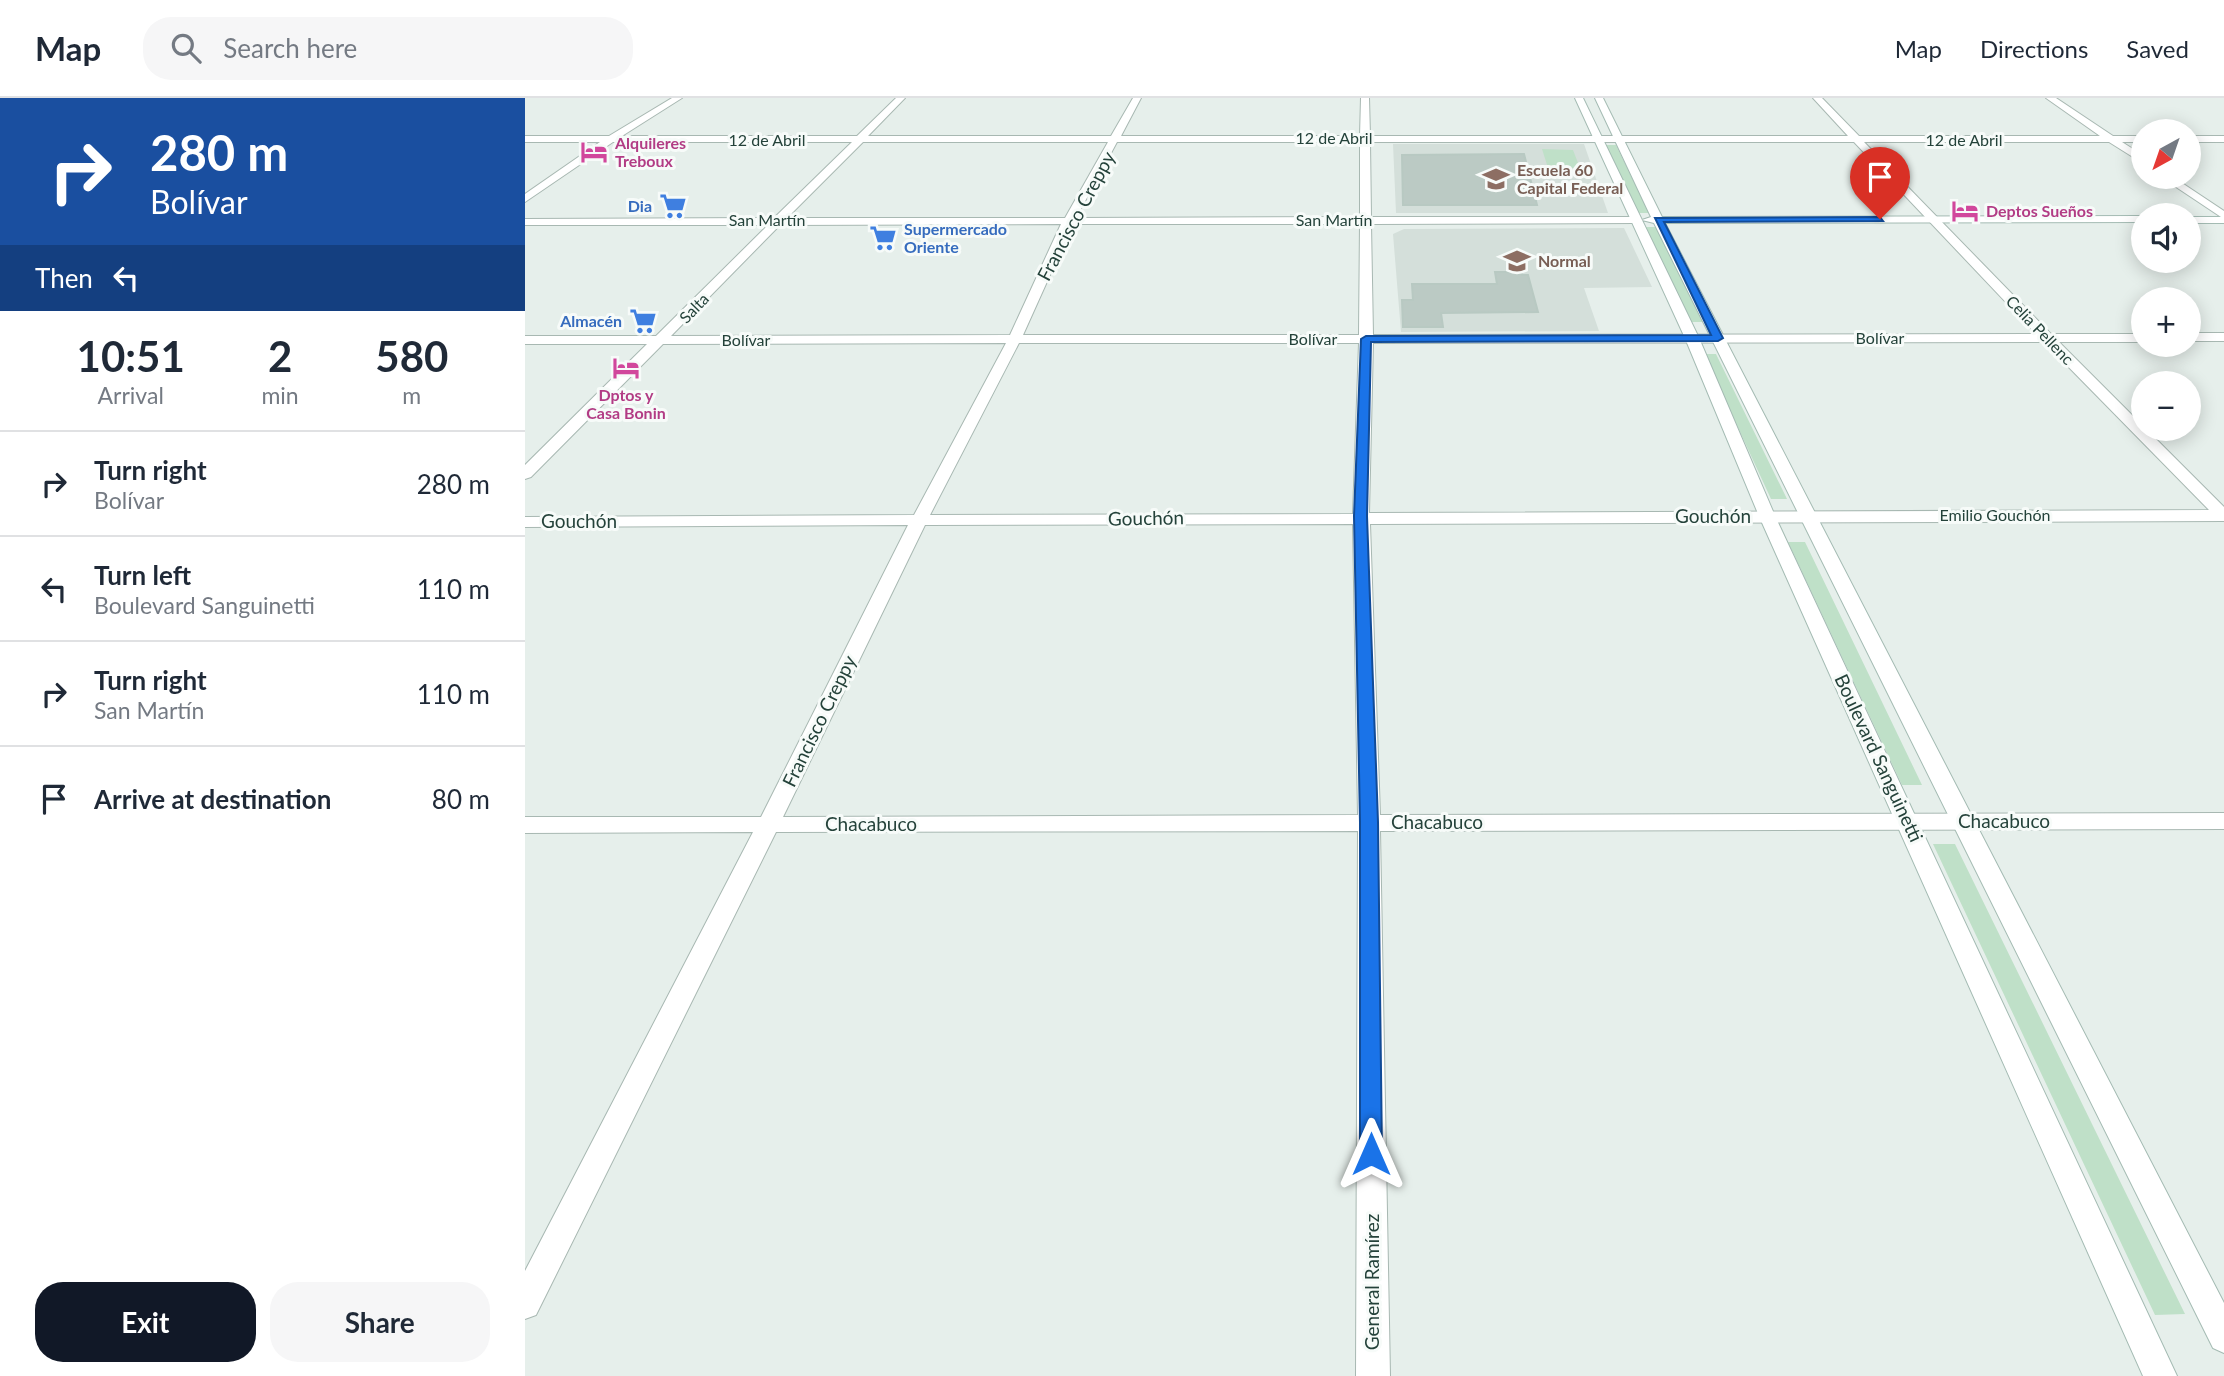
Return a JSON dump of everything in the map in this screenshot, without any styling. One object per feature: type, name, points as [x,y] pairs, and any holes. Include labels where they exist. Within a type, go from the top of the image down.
[{"type":"street","points":[[525,199],[611,139],[678,98]]},
{"type":"street","name":"Salta","points":[[525,474],[662,340],[901,98]]},
{"type":"street","name":"Francisco Creppy","points":[[525,1304],[919,521],[1014,341],[1069,220],[1116,140],[1137,98]]},
{"type":"street","name":"General Ramírez","points":[[1365,98],[1366,339],[1361,516],[1369,822],[1373,1376]]},
{"type":"street","name":"Boulevard Sanguinetti","points":[[1579,98],[1692,338],[1767,516],[2160,1376]]},
{"type":"street","points":[[1599,98],[1658,220],[2224,1337]]},
{"type":"street","name":"Celia Pellenc","points":[[1817,98],[2047,338],[2224,515]]},
{"type":"street","points":[[2050,98],[2131,152]]},
{"type":"street","name":"12 de Abril","points":[[525,139],[2131,139]]},
{"type":"street","points":[[2201,139],[2224,139]]},
{"type":"street","points":[[2184,189],[2224,218]]},
{"type":"street","points":[[2201,219],[2224,218]]},
{"type":"street","name":"San Martín","points":[[525,222],[2131,219]]},
{"type":"street","points":[[2201,337],[2224,337]]},
{"type":"street","name":"Bolívar","points":[[525,340],[2131,338]]},
{"type":"street","name":"Emilio Gouchón","points":[[1767,516],[2224,515]]},
{"type":"street","name":"Gouchón","points":[[525,522],[1767,516]]},
{"type":"street","name":"Chacabuco","points":[[525,825],[2224,821]]},
{"type":"shaded area","name":"Escuela 60 Capital Federal","points":[[1393,144],[1584,144],[1608,213],[1396,213]]},
{"type":"shaded area","name":"Normal","points":[[1624,228],[1652,287],[1584,288],[1599,331],[1401,332],[1393,234],[1404,229]]},
{"type":"green space","points":[[1606,145],[1616,145],[1649,213],[1639,213]]},
{"type":"green space","points":[[1542,149],[1573,150],[1580,168],[1548,168]]},
{"type":"green space","points":[[1646,227],[1656,227],[1703,322],[1690,322]]},
{"type":"green space","points":[[1704,354],[1716,354],[1787,499],[1771,499]]},
{"type":"green space","points":[[1788,542],[1805,542],[1922,785],[1902,785]]},
{"type":"green space","points":[[1933,844],[1955,844],[2185,1314],[2155,1315]]},
{"type":"building","points":[[1524,154],[1537,205],[1403,205],[1402,155]]},
{"type":"building","points":[[1495,272],[1521,272],[1522,275],[1528,275],[1538,312],[1441,313],[1443,327],[1403,327],[1402,300],[1413,300],[1412,284],[1497,284]]},
{"type":"place","name":"Alquileres Treboux","points":[[594,152]]},
{"type":"place","name":"Escuela 60 Capital Federal","points":[[1496,179]]},
{"type":"place","name":"Dia","points":[[673,206]]},
{"type":"place","name":"Deptos Sueños","points":[[1965,211]]},
{"type":"place","name":"Supermercado Oriente","points":[[883,238]]},
{"type":"place","name":"Normal","points":[[1517,261]]},
{"type":"place","name":"Almacén","points":[[643,321]]},
{"type":"place","name":"Dptos y Casa Bonin","points":[[626,368]]},
{"type":"route","points":[[1371,1154],[1369,822],[1361,516],[1366,339],[1718,338],[1658,220],[1880,219]]}]
